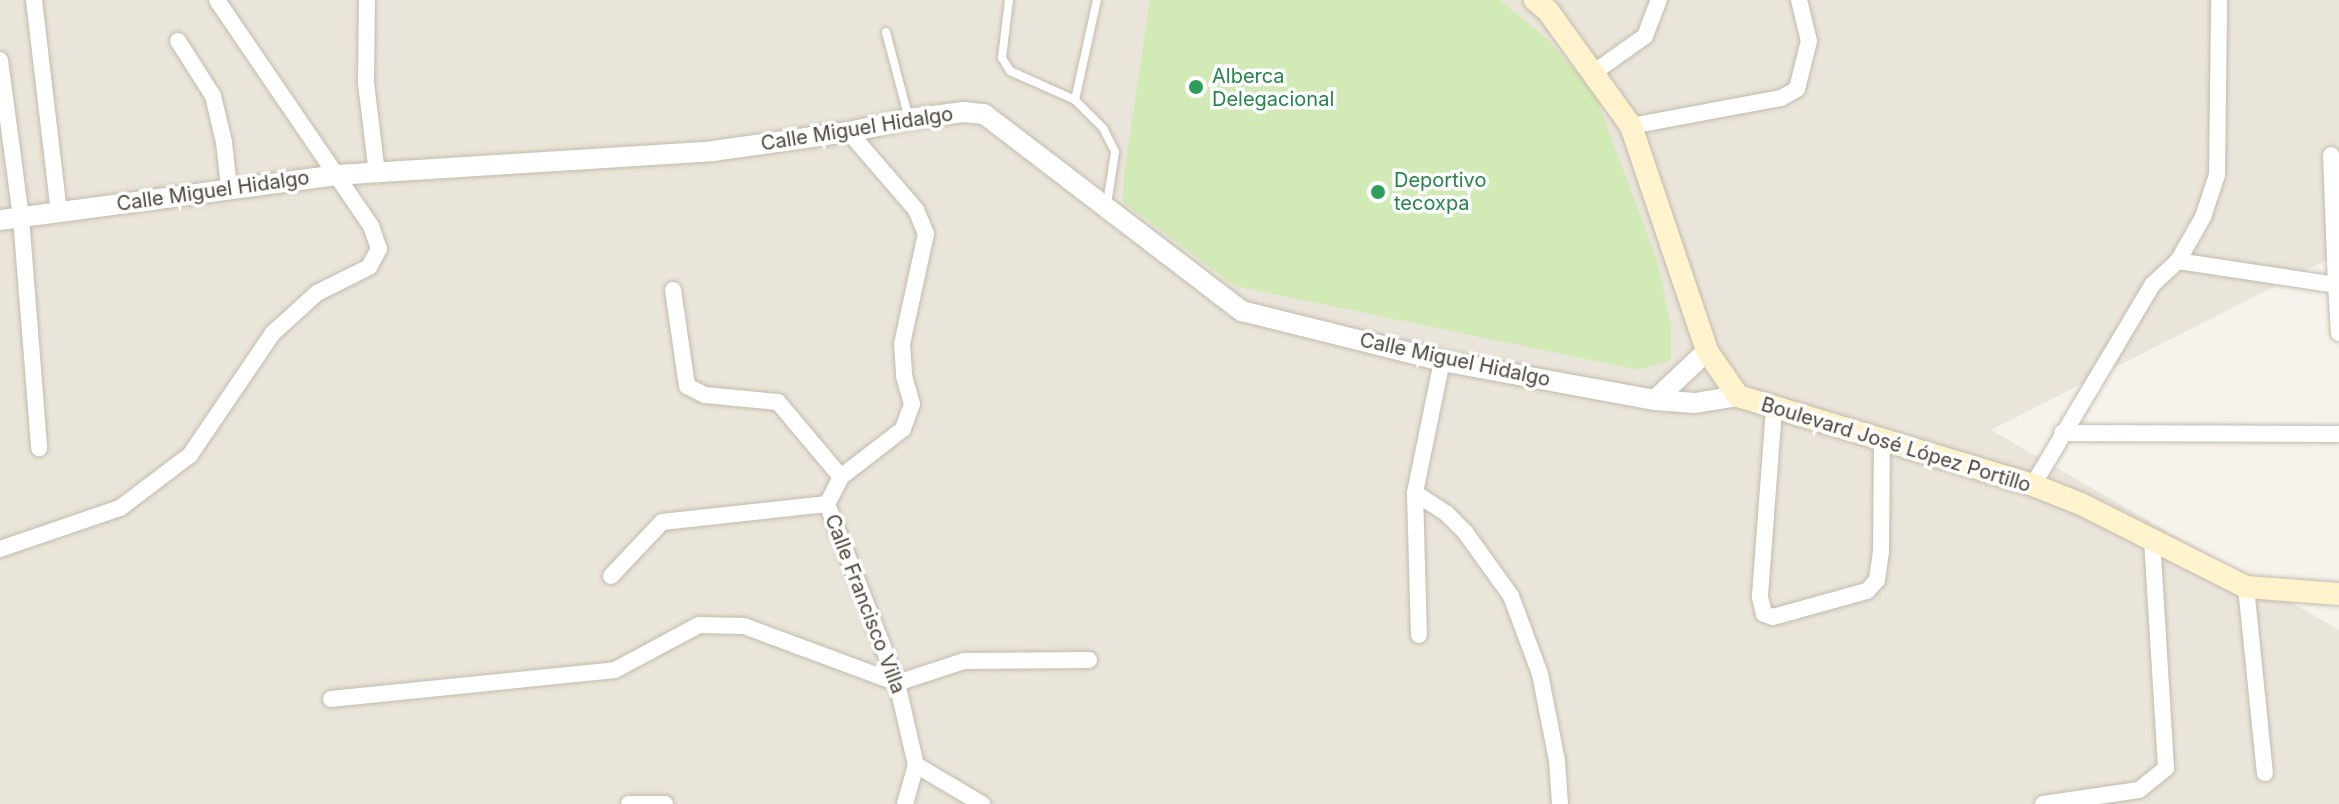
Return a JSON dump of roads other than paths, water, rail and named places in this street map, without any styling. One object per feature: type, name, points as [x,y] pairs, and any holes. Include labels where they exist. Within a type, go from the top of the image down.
[{"type":"main road","name":"Boulevard José López Portillo","points":[[1535,0],[1548,11],[1631,126],[1707,351],[1738,396],[2033,485],[2081,504],[2246,587],[2339,594]]},
{"type":"street","points":[[34,0],[59,213]]},
{"type":"street","points":[[0,549],[120,508],[190,455],[273,333],[317,293],[369,267],[379,249],[371,226],[217,0]]},
{"type":"street","points":[[367,0],[366,83],[377,174]]},
{"type":"street","points":[[1593,73],[1645,36],[1659,0]]},
{"type":"street","points":[[1631,126],[1781,98],[1797,89],[1809,41],[1799,0]]},
{"type":"street","points":[[2033,485],[2152,285],[2178,261],[2203,217],[2217,175],[2219,0]]},
{"type":"street","points":[[178,41],[213,96],[224,142],[229,188]]},
{"type":"street","points":[[0,60],[21,217],[39,448]]},
{"type":"street","name":"Calle Miguel Hidalgo","points":[[0,220],[336,175],[713,151],[849,132],[909,119],[964,112],[984,114],[1242,311],[1442,361],[1655,400],[1695,403],[1738,396]]},
{"type":"street","name":"Calle Francisco Villa","points":[[849,132],[916,210],[926,234],[902,344],[904,376],[912,404],[903,429],[841,477],[827,504],[897,683],[916,765],[905,804]]},
{"type":"street","points":[[2331,155],[2339,333]]},
{"type":"street","points":[[2178,261],[2336,285]]},
{"type":"street","points":[[673,290],[687,386],[705,395],[778,402],[841,477]]},
{"type":"street","points":[[1655,400],[1707,351]]},
{"type":"street","points":[[1419,635],[1415,493],[1442,361]]},
{"type":"street","points":[[1774,409],[1760,597],[1764,614],[1773,617],[1867,591],[1877,580],[1881,552],[1882,440]]},
{"type":"street","points":[[2062,433],[2339,434]]},
{"type":"street","points":[[1415,493],[1446,513],[1465,532],[1511,596],[1540,674],[1557,761],[1560,804]]},
{"type":"street","points":[[611,576],[662,522],[827,504]]},
{"type":"street","points":[[2043,804],[2139,790],[2166,768],[2152,541]]},
{"type":"street","points":[[2246,587],[2265,773]]},
{"type":"street","points":[[331,699],[615,670],[699,625],[744,626],[897,683],[964,661],[1089,660]]},
{"type":"street","points":[[916,765],[982,804]]},
{"type":"street","points":[[629,804],[665,804]]},
{"type":"lane","points":[[1009,0],[1002,58],[1010,71],[1075,100],[1103,128],[1115,152],[1107,205]]},
{"type":"lane","points":[[1075,100],[1097,0]]},
{"type":"lane","points":[[886,32],[909,119]]},
{"type":"place","name":"Alberca Delegacional","points":[[1196,87]]},
{"type":"place","name":"Deportivo tecoxpa","points":[[1378,192]]}]
